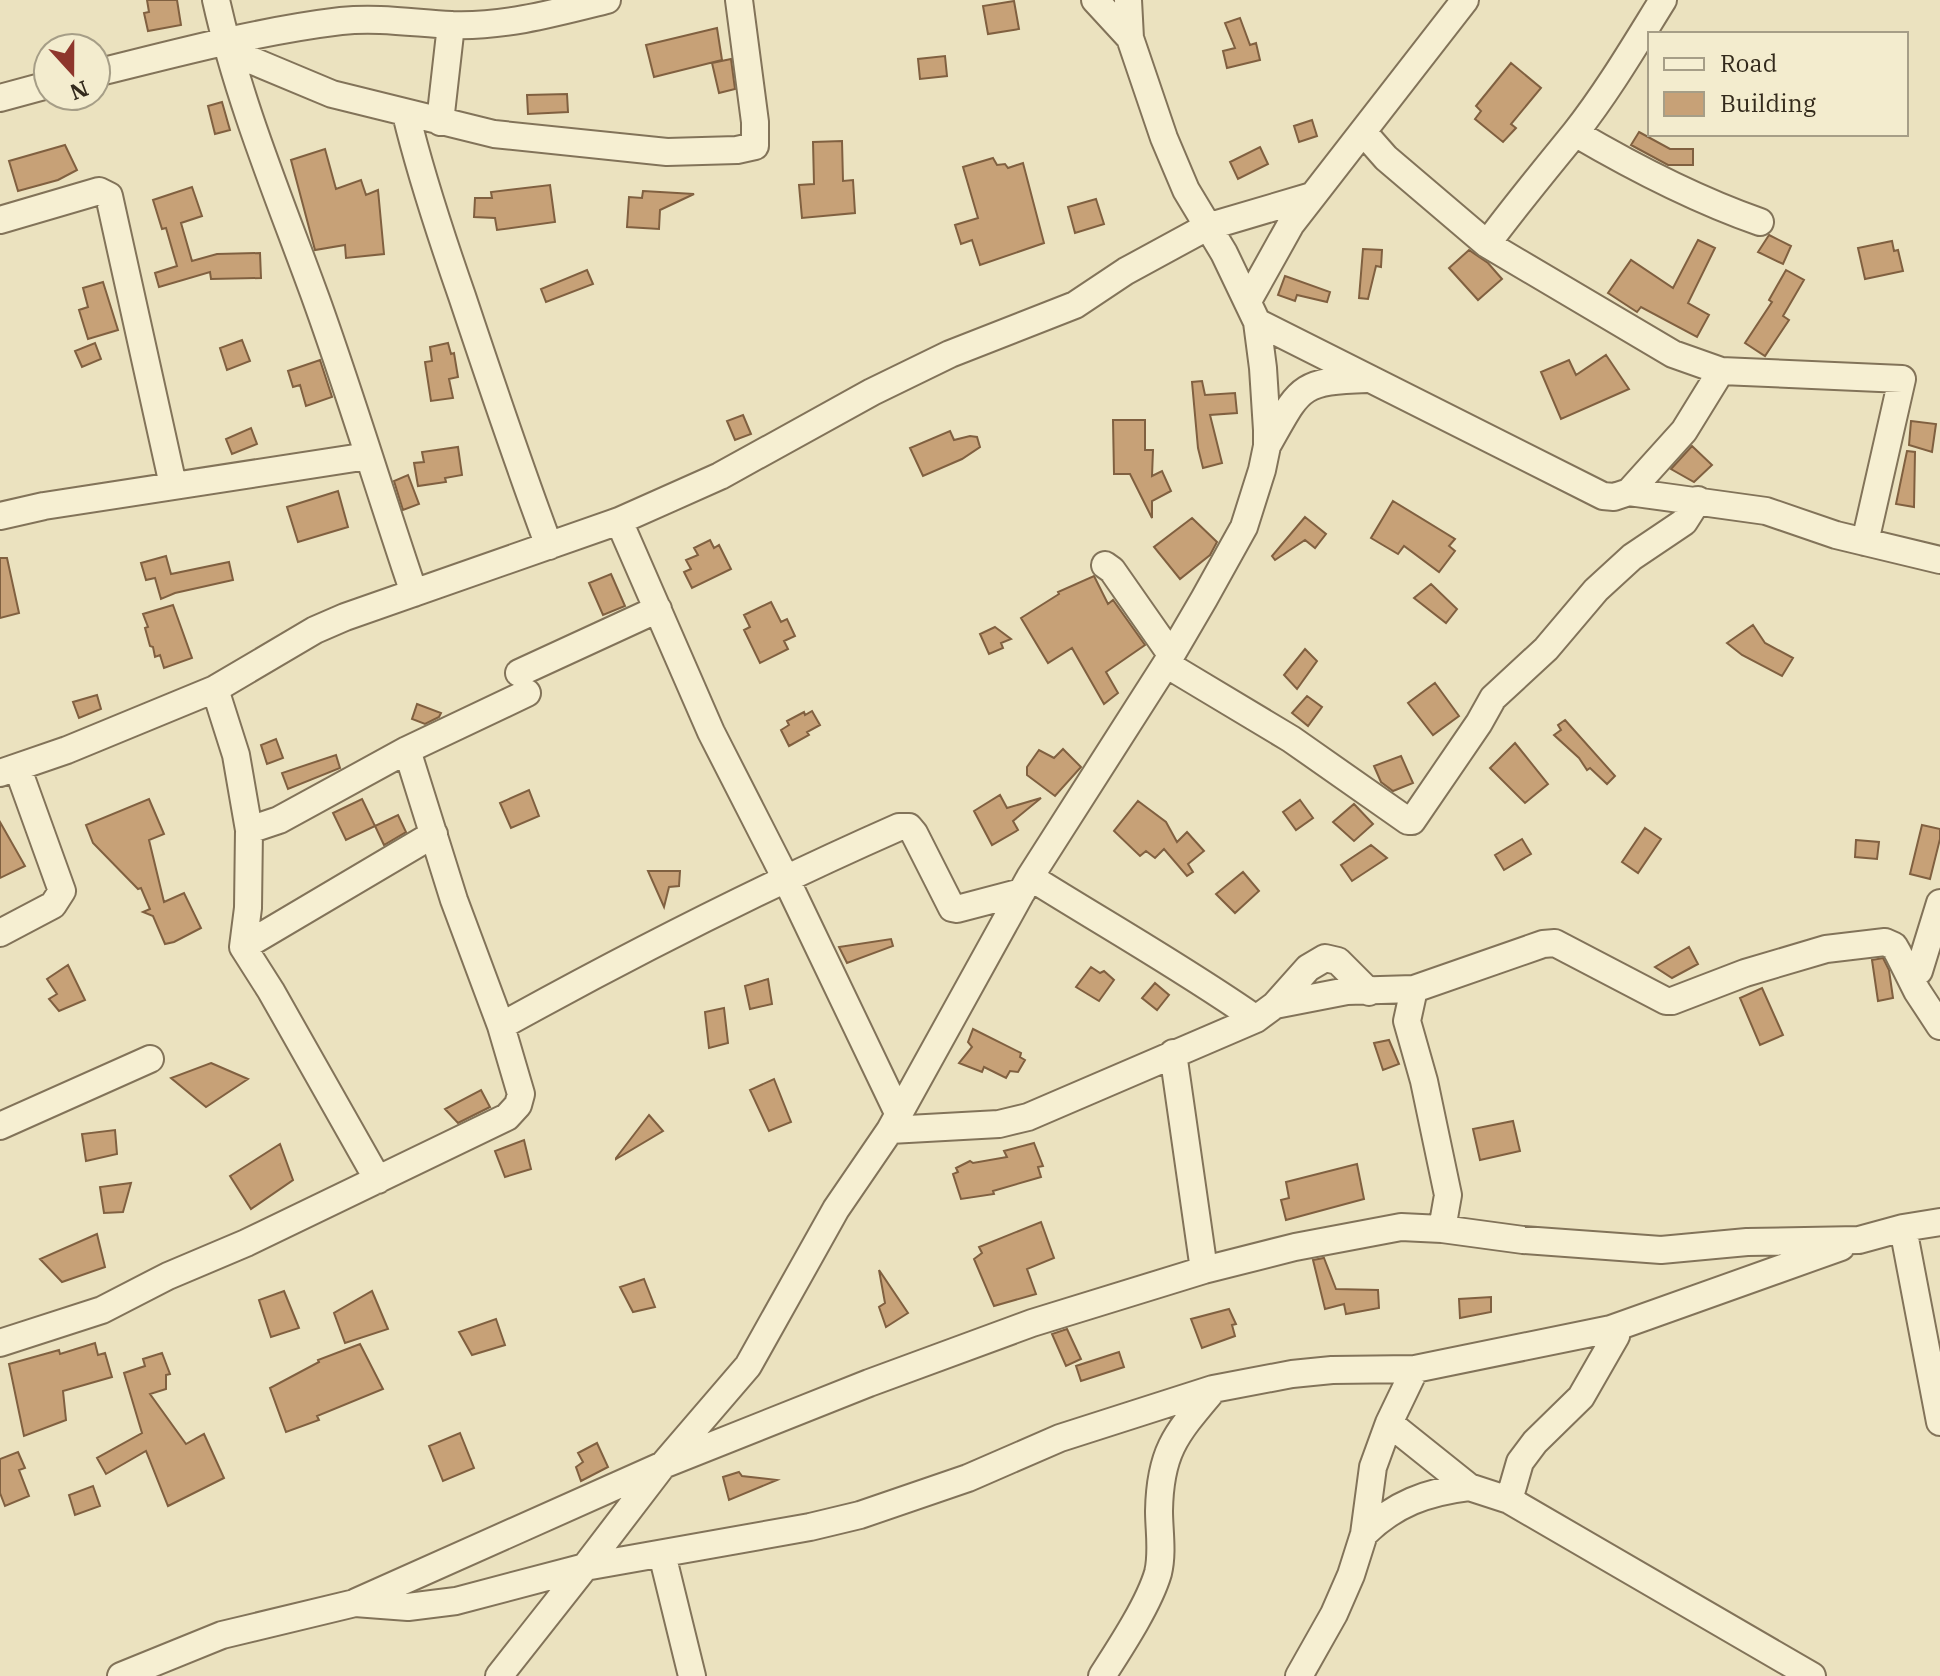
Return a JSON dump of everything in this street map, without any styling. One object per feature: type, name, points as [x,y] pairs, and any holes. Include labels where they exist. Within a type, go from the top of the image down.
[{"type":"street","points":[[216,0],[251,129],[317,304],[414,593]]},
{"type":"street","points":[[112,70],[341,21],[431,16],[491,24],[548,7],[607,0]]},
{"type":"street","points":[[227,46],[307,85],[406,114],[494,134],[667,152],[737,150],[755,146],[755,122],[739,0]]},
{"type":"street","points":[[1095,0],[1130,38]]},
{"type":"street","points":[[1128,0],[1130,38],[1164,138],[1186,190],[1224,253],[1253,311],[1263,368],[1267,446]]},
{"type":"street","points":[[1487,244],[1619,72],[1663,0]]},
{"type":"street","points":[[1253,311],[1268,261],[1340,158],[1364,133],[1457,6]]},
{"type":"street","points":[[431,16],[440,122]]},
{"type":"street","points":[[0,98],[32,89]]},
{"type":"street","points":[[406,114],[422,176],[459,289],[507,434],[549,546]]},
{"type":"street","points":[[1364,133],[1386,158],[1487,244],[1673,354],[1721,371],[1902,379],[1865,542]]},
{"type":"street","points":[[1575,133],[1658,177],[1760,222]]},
{"type":"street","points":[[0,220],[99,191],[109,196],[173,485]]},
{"type":"street","points":[[0,933],[53,905],[62,891],[9,771],[215,689],[315,630],[619,521],[720,476],[872,392],[950,354],[1067,309],[1126,271],[1207,227],[1312,196]]},
{"type":"street","points":[[1253,311],[1370,379],[1603,496],[1614,497],[1629,492],[1766,511],[1865,542],[1940,560]]},
{"type":"street","points":[[1629,492],[1684,431],[1721,371]]},
{"type":"street","points":[[499,1676],[663,1465],[748,1366],[836,1209],[894,1122],[1026,884],[1168,658],[1244,527],[1267,446],[1292,403],[1305,389],[1320,382],[1370,379]]},
{"type":"street","points":[[0,516],[44,506],[368,456]]},
{"type":"street","points":[[1105,565],[1112,570],[1168,658],[1412,821],[1493,698],[1546,649],[1596,590],[1632,557],[1684,522],[1698,500]]},
{"type":"street","points":[[619,521],[711,732],[785,877],[894,1122]]},
{"type":"street","points":[[249,830],[279,820],[658,609]]},
{"type":"street","points":[[215,689],[236,755],[249,830],[248,908],[243,947],[378,1180]]},
{"type":"street","points":[[0,1343],[102,1310],[507,1117],[518,1105],[521,1094],[501,1026],[454,900],[407,750]]},
{"type":"street","points":[[501,1026],[632,954],[785,877],[899,827],[909,827],[914,833],[952,908],[1026,884],[1210,987],[1266,1012]]},
{"type":"street","points":[[243,947],[434,834]]},
{"type":"street","points":[[1922,971],[1940,903]]},
{"type":"street","points":[[894,1122],[1012,1122],[1266,1012],[1347,991],[1414,989],[1543,944],[1555,943],[1666,1001],[1672,1001],[1745,973],[1826,949],[1885,942],[1894,946],[1922,971],[1940,1026]]},
{"type":"street","points":[[1266,1012],[1308,968],[1325,958],[1338,961],[1369,992]]},
{"type":"street","points":[[1414,989],[1407,1021],[1424,1081],[1448,1195],[1442,1229]]},
{"type":"street","points":[[1173,1053],[1204,1270]]},
{"type":"street","points":[[0,1126],[150,1059]]},
{"type":"street","points":[[355,1603],[408,1607],[456,1601],[630,1557],[810,1527],[860,1515],[968,1478],[1060,1438],[1213,1389],[1332,1370],[1415,1369],[1611,1329],[1859,1240],[1940,1222]]},
{"type":"street","points":[[121,1676],[222,1635],[355,1603],[663,1465],[869,1383],[1032,1323],[1204,1270],[1295,1247],[1401,1227],[1661,1250],[1747,1242],[1859,1240]]},
{"type":"street","points":[[1903,1228],[1940,1422]]},
{"type":"street","points":[[1509,1500],[1520,1462],[1535,1442],[1581,1397],[1595,1376],[1616,1336],[1611,1329]]},
{"type":"street","points":[[1299,1676],[1334,1614],[1351,1575],[1364,1534],[1373,1467],[1389,1423],[1415,1369]]},
{"type":"street","points":[[1102,1676],[1131,1630],[1158,1572],[1159,1509],[1165,1456],[1186,1421],[1213,1389]]},
{"type":"street","points":[[1389,1423],[1469,1487],[1509,1500],[1798,1673]]},
{"type":"street","points":[[1364,1534],[1385,1513],[1405,1503],[1449,1489],[1469,1487]]},
{"type":"street","points":[[662,1554],[692,1676]]},
{"type":"building","points":[[147,0],[177,0],[181,25],[148,31],[144,13],[149,12]]},
{"type":"building","points":[[1014,1],[1019,29],[988,34],[983,6]]},
{"type":"building","points":[[1240,18],[1250,45],[1256,43],[1260,60],[1227,68],[1223,51],[1235,48],[1225,23]]},
{"type":"building","points":[[717,28],[722,60],[654,77],[646,45]]},
{"type":"building","points":[[945,56],[947,76],[920,79],[918,59]]},
{"type":"building","points":[[731,59],[735,89],[719,93],[712,63]]},
{"type":"building","points":[[1511,63],[1541,88],[1511,124],[1516,128],[1503,142],[1475,119],[1481,111],[1476,106]]},
{"type":"building","points":[[567,94],[568,112],[528,114],[527,95]]},
{"type":"building","points":[[222,102],[230,130],[215,134],[208,106]]},
{"type":"building","points":[[1312,120],[1317,136],[1299,142],[1294,126]]},
{"type":"building","points":[[1639,132],[1670,149],[1693,149],[1693,165],[1668,165],[1631,145]]},
{"type":"building","points":[[842,141],[843,181],[853,180],[855,213],[802,218],[799,185],[814,184],[813,142]]},
{"type":"building","points":[[65,145],[77,170],[58,180],[18,191],[9,161]]},
{"type":"building","points":[[1260,147],[1268,164],[1238,179],[1230,162]]},
{"type":"building","points":[[325,149],[336,189],[361,180],[366,195],[378,190],[384,254],[346,258],[345,245],[315,250],[291,160]]},
{"type":"building","points":[[993,158],[997,165],[1005,164],[1008,168],[1023,163],[1044,243],[980,265],[972,240],[961,244],[955,225],[978,218],[963,167]]},
{"type":"building","points":[[550,185],[555,222],[497,230],[495,218],[474,217],[475,198],[492,198],[491,192]]},
{"type":"building","points":[[192,187],[202,216],[181,223],[192,261],[217,254],[260,253],[261,278],[211,279],[210,272],[159,287],[155,273],[177,266],[166,228],[162,229],[153,200]]},
{"type":"building","points":[[643,191],[694,194],[660,210],[659,229],[627,227],[629,197],[642,198]]},
{"type":"building","points":[[1096,199],[1104,224],[1075,233],[1068,207]]},
{"type":"building","points":[[1769,235],[1791,246],[1783,264],[1758,252]]},
{"type":"building","points":[[1698,240],[1715,248],[1688,303],[1709,315],[1697,337],[1641,307],[1637,312],[1608,293],[1631,260],[1673,288]]},
{"type":"building","points":[[1892,241],[1894,251],[1898,250],[1903,271],[1865,279],[1858,248]]},
{"type":"building","points":[[1363,249],[1382,250],[1381,267],[1376,266],[1368,299],[1359,298]]},
{"type":"building","points":[[1469,250],[1488,263],[1502,279],[1478,300],[1449,268]]},
{"type":"building","points":[[587,270],[593,284],[546,302],[541,289]]},
{"type":"building","points":[[1786,270],[1804,280],[1783,316],[1789,320],[1765,356],[1745,343],[1772,302],[1769,300]]},
{"type":"building","points":[[1285,276],[1330,292],[1327,302],[1297,295],[1295,301],[1278,295]]},
{"type":"building","points":[[103,282],[118,330],[88,339],[79,310],[88,307],[83,288]]},
{"type":"building","points":[[242,340],[250,361],[227,370],[220,348]]},
{"type":"building","points":[[95,343],[101,359],[82,367],[75,351]]},
{"type":"building","points":[[448,343],[451,354],[454,353],[458,377],[449,379],[453,398],[431,401],[425,362],[432,361],[430,347]]},
{"type":"building","points":[[1606,355],[1629,389],[1561,419],[1541,372],[1569,360],[1576,375]]},
{"type":"building","points":[[320,360],[332,397],[306,406],[300,385],[293,387],[288,371]]},
{"type":"building","points":[[1202,381],[1205,395],[1235,393],[1237,413],[1210,415],[1222,463],[1203,468],[1198,448],[1192,382]]},
{"type":"building","points":[[743,415],[751,434],[735,440],[727,421]]},
{"type":"building","points":[[1113,420],[1145,420],[1145,450],[1153,450],[1152,476],[1162,471],[1171,491],[1152,501],[1152,518],[1130,474],[1114,474]]},
{"type":"building","points":[[1911,421],[1936,424],[1932,452],[1909,445]]},
{"type":"building","points":[[251,428],[257,444],[232,454],[226,439]]},
{"type":"building","points":[[950,431],[954,440],[977,437],[980,447],[962,459],[923,476],[910,448]]},
{"type":"building","points":[[1692,446],[1712,465],[1694,482],[1671,469]]},
{"type":"building","points":[[458,447],[462,475],[445,478],[446,482],[418,486],[414,463],[424,462],[422,452]]},
{"type":"building","points":[[1907,451],[1915,452],[1914,507],[1896,504]]},
{"type":"building","points":[[408,475],[419,504],[403,510],[394,481]]},
{"type":"building","points":[[338,491],[348,527],[298,542],[287,507]]},
{"type":"building","points":[[1393,501],[1455,539],[1449,546],[1455,551],[1439,572],[1404,546],[1398,554],[1371,538]]},
{"type":"building","points":[[1305,517],[1326,534],[1315,548],[1305,540],[1275,560],[1272,556]]},
{"type":"building","points":[[1192,518],[1217,542],[1210,555],[1180,579],[1154,547]]},
{"type":"building","points":[[710,540],[714,548],[719,545],[731,569],[692,588],[684,572],[691,569],[686,560],[698,555],[694,548]]},
{"type":"building","points":[[166,556],[171,574],[229,562],[233,580],[161,599],[155,578],[146,580],[141,563]]},
{"type":"building","points":[[0,558],[7,558],[19,613],[0,618]]},
{"type":"building","points":[[611,574],[625,606],[603,615],[589,583]]},
{"type":"building","points":[[1094,576],[1108,604],[1113,600],[1145,645],[1106,672],[1118,693],[1104,704],[1072,648],[1048,663],[1021,618],[1058,592]]},
{"type":"building","points":[[1431,584],[1457,609],[1446,623],[1414,598]]},
{"type":"building","points":[[771,602],[781,622],[787,619],[795,636],[784,641],[788,649],[760,663],[744,630],[750,627],[744,615]]},
{"type":"building","points":[[173,605],[192,658],[164,668],[160,655],[155,657],[150,646],[143,614]]},
{"type":"building","points":[[1753,625],[1765,643],[1793,658],[1782,676],[1742,655],[1727,643]]},
{"type":"building","points":[[995,627],[1011,639],[1001,643],[1003,648],[989,654],[980,634]]},
{"type":"building","points":[[1305,649],[1317,661],[1297,689],[1284,675]]},
{"type":"building","points":[[1435,683],[1459,716],[1433,735],[1408,703]]},
{"type":"building","points":[[97,695],[101,709],[79,718],[73,702]]},
{"type":"building","points":[[1307,696],[1322,707],[1308,726],[1292,713]]},
{"type":"building","points":[[417,704],[441,713],[425,724],[412,719]]},
{"type":"building","points":[[812,711],[820,725],[789,746],[781,730],[789,725],[787,721]]},
{"type":"building","points":[[1565,720],[1615,776],[1607,784],[1590,768],[1587,770],[1579,758],[1554,735],[1561,730],[1558,725]]},
{"type":"building","points":[[276,739],[283,758],[267,764],[261,745]]},
{"type":"building","points":[[1515,743],[1548,784],[1525,803],[1490,768]]},
{"type":"building","points":[[1063,749],[1081,767],[1055,796],[1027,775],[1027,767],[1039,750],[1054,758]]},
{"type":"building","points":[[336,755],[340,768],[288,789],[282,773]]},
{"type":"building","points":[[1401,756],[1413,783],[1393,791],[1381,782],[1374,766]]},
{"type":"building","points":[[529,790],[539,816],[511,828],[500,803]]},
{"type":"building","points":[[1000,795],[1007,808],[1041,798],[1013,821],[1018,830],[992,845],[974,811]]},
{"type":"building","points":[[149,799],[164,834],[149,840],[164,902],[184,893],[201,928],[165,944],[153,916],[143,912],[150,909],[141,888],[138,889],[93,843],[86,825]]},
{"type":"building","points":[[362,799],[375,826],[346,840],[333,813]]},
{"type":"building","points":[[1300,800],[1313,818],[1296,830],[1283,812]]},
{"type":"building","points":[[1138,801],[1166,822],[1177,842],[1187,832],[1204,851],[1188,864],[1193,872],[1187,876],[1164,849],[1155,858],[1146,851],[1140,856],[1114,831]]},
{"type":"building","points":[[1354,804],[1373,824],[1354,841],[1333,822]]},
{"type":"building","points":[[398,815],[406,832],[384,845],[375,826]]},
{"type":"building","points":[[0,822],[25,866],[0,878]]},
{"type":"building","points":[[1922,825],[1940,829],[1930,879],[1910,874]]},
{"type":"building","points":[[1645,828],[1661,839],[1638,873],[1622,862]]},
{"type":"building","points":[[1522,839],[1531,854],[1504,870],[1495,855]]},
{"type":"building","points":[[1856,840],[1879,842],[1877,859],[1855,857]]},
{"type":"building","points":[[1371,845],[1387,858],[1352,881],[1341,865]]},
{"type":"building","points":[[648,871],[680,871],[679,886],[669,887],[664,907]]},
{"type":"building","points":[[1243,872],[1259,891],[1235,913],[1216,894]]},
{"type":"building","points":[[891,939],[893,946],[847,963],[839,947]]},
{"type":"building","points":[[1689,947],[1698,964],[1672,978],[1655,967]]},
{"type":"building","points":[[1883,958],[1889,970],[1893,998],[1878,1001],[1872,960]]},
{"type":"building","points":[[68,965],[85,1000],[59,1011],[49,999],[57,994],[47,979]]},
{"type":"building","points":[[1091,967],[1100,973],[1104,971],[1114,980],[1099,1001],[1076,987]]},
{"type":"building","points":[[768,979],[772,1004],[750,1009],[745,986]]},
{"type":"building","points":[[1155,983],[1169,995],[1157,1010],[1142,998]]},
{"type":"building","points":[[1762,988],[1783,1035],[1760,1045],[1740,998]]},
{"type":"building","points":[[724,1008],[728,1043],[709,1048],[705,1012]]},
{"type":"building","points":[[973,1029],[1021,1053],[1020,1057],[1025,1060],[1018,1072],[1010,1071],[1006,1078],[984,1067],[982,1072],[959,1063],[972,1047],[968,1042]]},
{"type":"building","points":[[1389,1040],[1399,1064],[1383,1070],[1374,1043]]},
{"type":"building","points":[[211,1063],[248,1079],[206,1107],[171,1078]]},
{"type":"building","points":[[774,1079],[791,1122],[769,1131],[750,1090]]},
{"type":"building","points":[[481,1090],[490,1107],[458,1123],[445,1109]]},
{"type":"building","points":[[649,1115],[663,1131],[616,1159],[616,1158]]},
{"type":"building","points":[[1513,1121],[1520,1151],[1480,1160],[1473,1129]]},
{"type":"building","points":[[115,1130],[117,1154],[86,1161],[82,1134]]},
{"type":"building","points":[[524,1140],[531,1169],[505,1177],[495,1151]]},
{"type":"building","points":[[1034,1143],[1043,1166],[1038,1167],[1041,1177],[993,1191],[994,1194],[961,1199],[953,1174],[958,1172],[956,1168],[970,1161],[1007,1157],[1004,1151]]},
{"type":"building","points":[[280,1144],[293,1180],[251,1209],[230,1176]]},
{"type":"building","points":[[1357,1164],[1364,1199],[1286,1220],[1281,1200],[1289,1198],[1286,1182]]},
{"type":"building","points":[[131,1183],[123,1212],[104,1213],[100,1187]]},
{"type":"building","points":[[1041,1222],[1054,1258],[1027,1269],[1036,1294],[994,1306],[974,1259],[982,1253],[979,1247]]},
{"type":"building","points":[[97,1234],[105,1267],[62,1282],[40,1259]]},
{"type":"building","points":[[1324,1258],[1336,1289],[1378,1290],[1379,1308],[1346,1314],[1344,1304],[1325,1309],[1313,1260]]},
{"type":"building","points":[[879,1270],[908,1313],[886,1327],[879,1307],[885,1303]]},
{"type":"building","points":[[644,1279],[655,1307],[633,1312],[620,1287]]},
{"type":"building","points":[[284,1291],[299,1328],[271,1337],[259,1300]]},
{"type":"building","points":[[372,1291],[388,1329],[345,1343],[334,1313]]},
{"type":"building","points":[[1491,1297],[1491,1312],[1460,1318],[1459,1299]]},
{"type":"building","points":[[1229,1309],[1236,1324],[1232,1325],[1235,1336],[1202,1348],[1191,1319]]},
{"type":"building","points":[[496,1319],[505,1345],[472,1355],[459,1332]]},
{"type":"building","points":[[1067,1329],[1081,1359],[1066,1366],[1052,1334]]},
{"type":"building","points":[[95,1343],[98,1355],[105,1353],[112,1377],[63,1391],[66,1420],[24,1436],[9,1364]]},
{"type":"building","points":[[360,1344],[383,1389],[317,1416],[319,1420],[286,1432],[270,1388],[318,1360]]},
{"type":"building","points":[[1119,1352],[1124,1367],[1081,1381],[1076,1366]]},
{"type":"building","points":[[162,1353],[170,1374],[166,1375],[166,1389],[150,1394],[186,1444],[204,1434],[224,1478],[168,1506],[146,1451],[106,1474],[97,1458],[142,1433],[124,1373],[145,1366],[143,1359]]},
{"type":"building","points":[[460,1433],[474,1468],[443,1481],[429,1446]]},
{"type":"building","points":[[597,1443],[608,1467],[581,1481],[576,1467],[583,1462],[578,1453]]},
{"type":"building","points":[[18,1452],[25,1468],[19,1470],[29,1496],[5,1506],[0,1493],[0,1459]]},
{"type":"building","points":[[739,1472],[742,1476],[777,1480],[729,1500],[723,1477]]},
{"type":"building","points":[[93,1486],[100,1506],[75,1515],[69,1495]]}]
